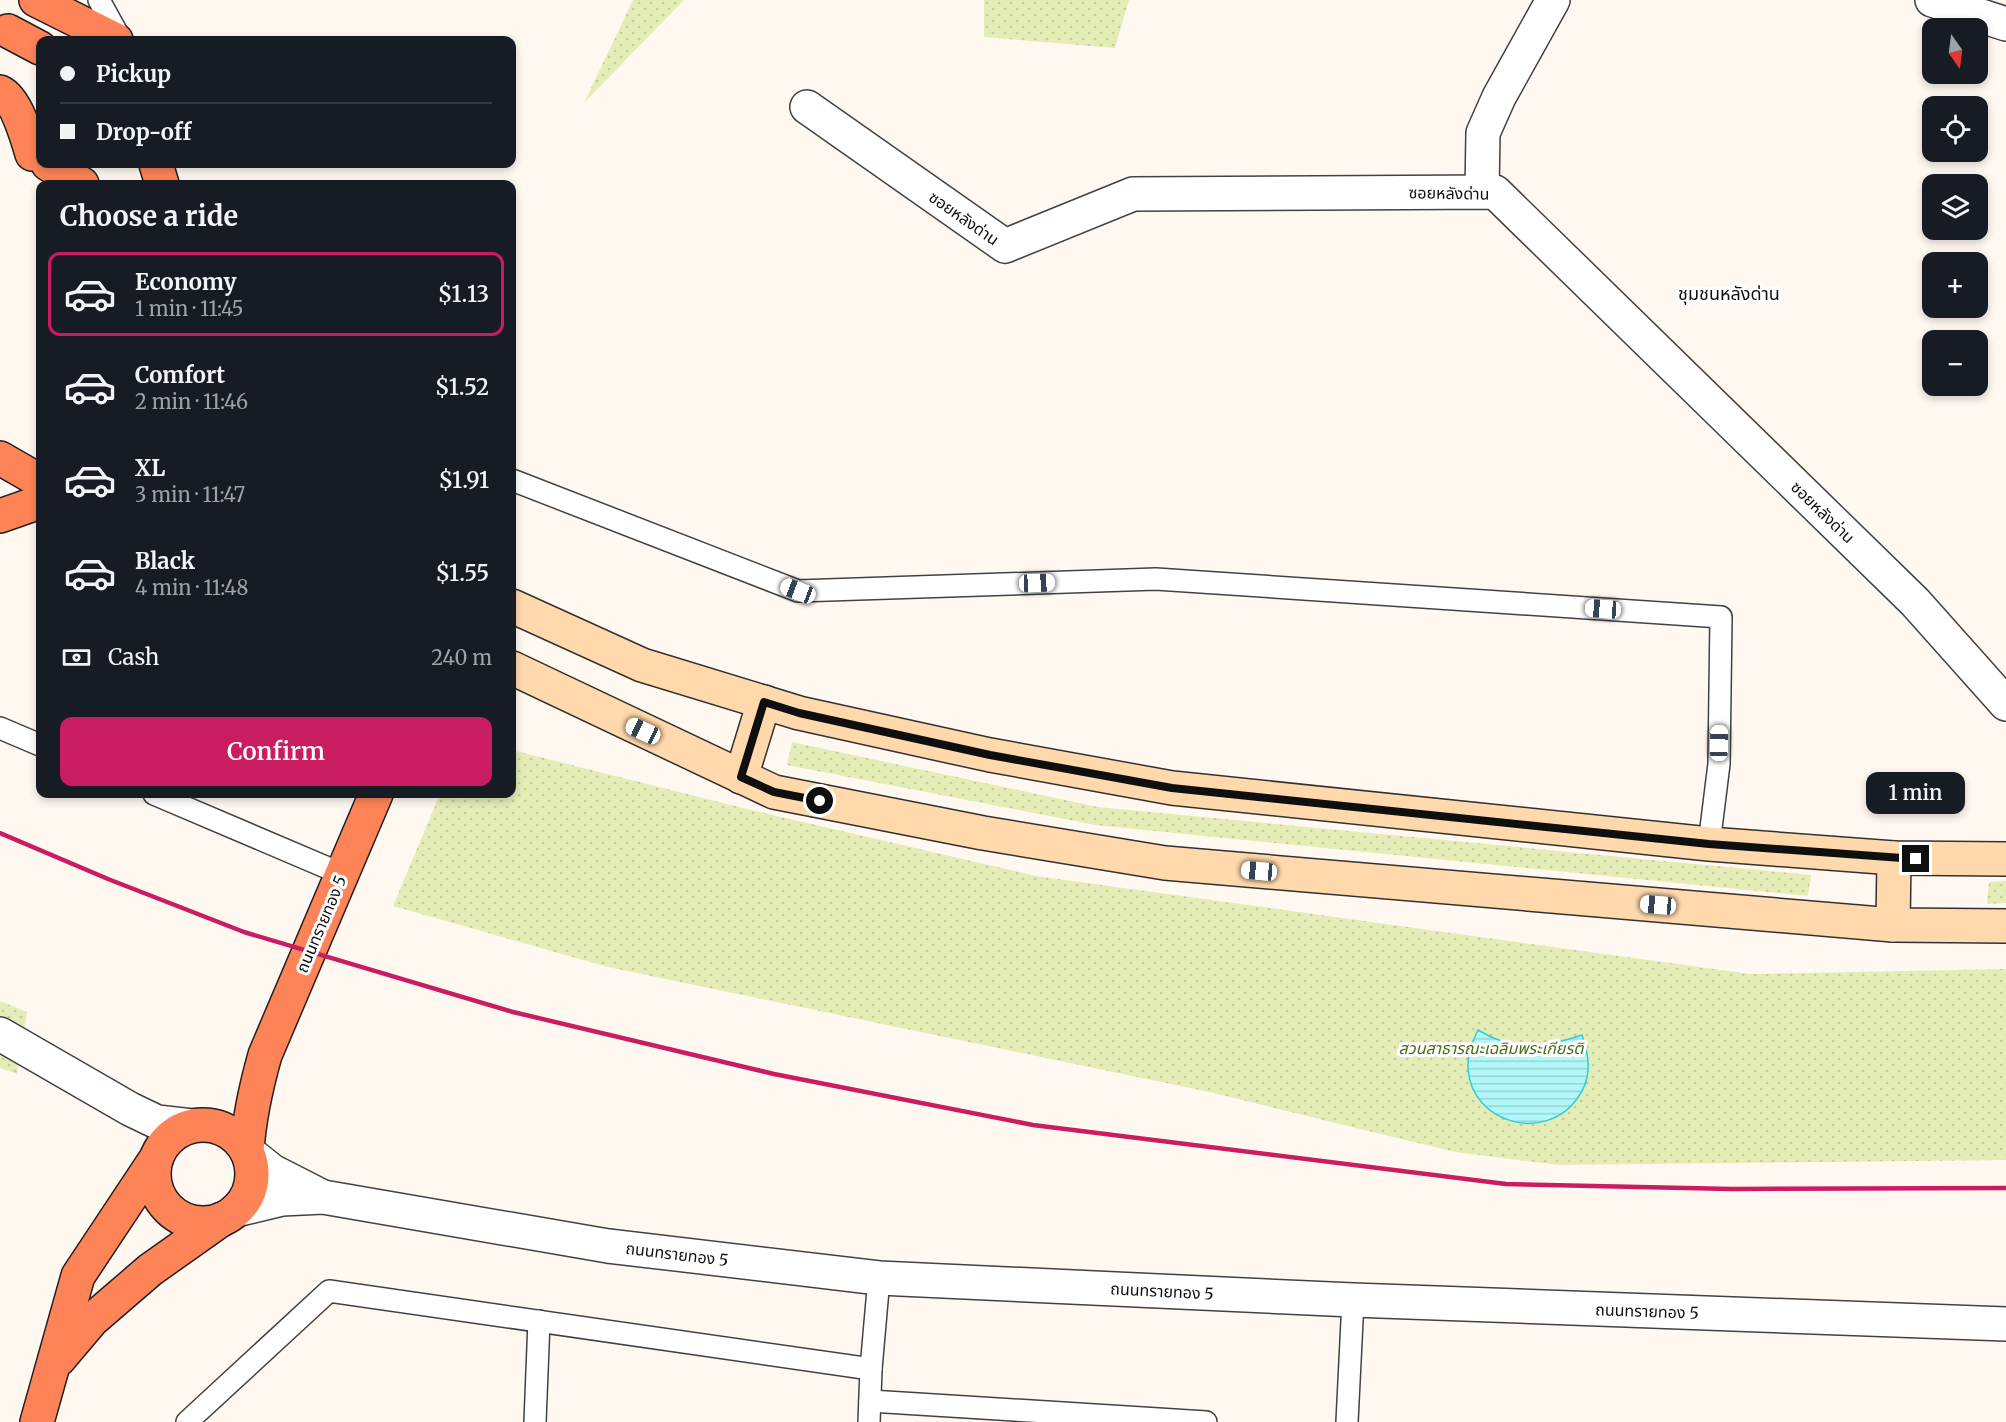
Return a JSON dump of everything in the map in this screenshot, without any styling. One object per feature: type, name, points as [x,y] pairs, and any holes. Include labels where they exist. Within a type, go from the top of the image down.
[{"type":"highway","points":[[36,0],[110,36]]},
{"type":"highway","points":[[8,31],[36,46]]},
{"type":"highway","points":[[19,131],[36,145]]},
{"type":"highway","points":[[63,168],[77,180]]},
{"type":"highway","points":[[0,458],[36,479]]},
{"type":"highway","points":[[0,492],[3,494],[36,494]]},
{"type":"highway","points":[[0,516],[36,503]]},
{"type":"highway","name":"ถนนทรายทอง 5","points":[[247,1151],[248,1126],[266,1055],[374,798]]},
{"type":"highway","name":"ถนนทรายทอง 5","points":[[192,1126],[221,1107],[245,1087],[266,1055]]},
{"type":"highway","points":[[209,1125],[224,1129],[237,1138],[247,1151],[252,1167],[252,1183],[246,1198],[229,1215],[206,1223],[190,1221],[175,1214],[163,1203],[156,1188],[154,1173],[157,1156],[165,1143],[177,1132],[192,1126],[209,1125]]},
{"type":"highway","name":"ถนนทรายทอง 5","points":[[37,1422],[78,1276],[157,1156]]},
{"type":"highway","name":"ถนนทรายทอง 5","points":[[52,1367],[100,1313],[150,1270],[229,1215]]},
{"type":"main road","points":[[516,608],[642,664],[799,713],[990,755],[1172,788],[1709,844],[1894,858],[2006,859]]},
{"type":"main road","points":[[516,670],[774,792],[983,833],[1165,864],[1893,925],[2006,926]]},
{"type":"main road","points":[[741,777],[764,702]]},
{"type":"main road","points":[[1893,925],[1894,858]]},
{"type":"street","points":[[1482,191],[1483,133],[1499,97],[1552,0]]},
{"type":"street","points":[[1932,0],[2006,24]]},
{"type":"street","name":"ซอยหลังด่าน","points":[[807,107],[1005,246],[1133,194],[1495,192],[1915,602],[2006,704]]},
{"type":"street","points":[[0,1034],[130,1109],[158,1122],[192,1126]]},
{"type":"street","points":[[130,1109],[150,1138],[157,1156]]},
{"type":"street","name":"ถนนทรายทอง 5","points":[[247,1151],[272,1171],[323,1197]]},
{"type":"street","name":"ถนนทรายทอง 5","points":[[229,1215],[282,1199],[323,1197],[608,1246],[879,1278],[1353,1300],[2006,1324]]},
{"type":"lane","points":[[99,0],[116,36]]},
{"type":"lane","points":[[516,482],[798,591],[1156,579],[1721,617],[1719,764],[1709,844]]},
{"type":"lane","points":[[0,728],[36,743]]},
{"type":"lane","points":[[163,798],[342,874]]},
{"type":"lane","points":[[879,1278],[869,1412],[1206,1422]]},
{"type":"lane","points":[[187,1422],[329,1291],[871,1369]]},
{"type":"lane","points":[[1347,1422],[1353,1300]]},
{"type":"lane","points":[[535,1422],[539,1321]]},
{"type":"green space","points":[[633,0],[684,0],[584,103]]},
{"type":"green space","points":[[984,0],[1129,0],[1115,48],[984,37]]},
{"type":"green space","points":[[792,742],[1098,807],[1811,875],[1808,896],[1095,825],[787,765]]},
{"type":"green space","name":"สวนสาธารณะเฉลิมพระเกียรติ","points":[[516,751],[743,808],[1036,876],[1751,974],[2006,969],[2006,1160],[1558,1165],[1455,1152],[1209,1092],[608,967],[393,906],[438,798],[516,798]]},
{"type":"green space","points":[[2006,881],[2006,903],[1987,904],[1989,882]]},
{"type":"green space","points":[[0,1001],[27,1012],[17,1074],[0,1068]]},
{"type":"water","points":[[1478,1030],[1505,1042],[1529,1046],[1554,1043],[1582,1035],[1587,1052],[1588,1068],[1585,1084],[1577,1099],[1563,1113],[1547,1121],[1530,1123],[1512,1121],[1496,1114],[1482,1103],[1473,1088],[1468,1069],[1470,1049]]},
{"type":"railway","points":[[0,833],[108,879],[244,932],[513,1012],[774,1074],[1033,1125],[1506,1184],[1732,1189],[2006,1188]]},
{"type":"district","name":"ชุมชนหลังด่าน","points":[[1729,294]]},
{"type":"route","points":[[820,801],[774,792],[741,777],[764,702],[799,713],[990,755],[1172,788],[1709,844],[1916,859]]}]
